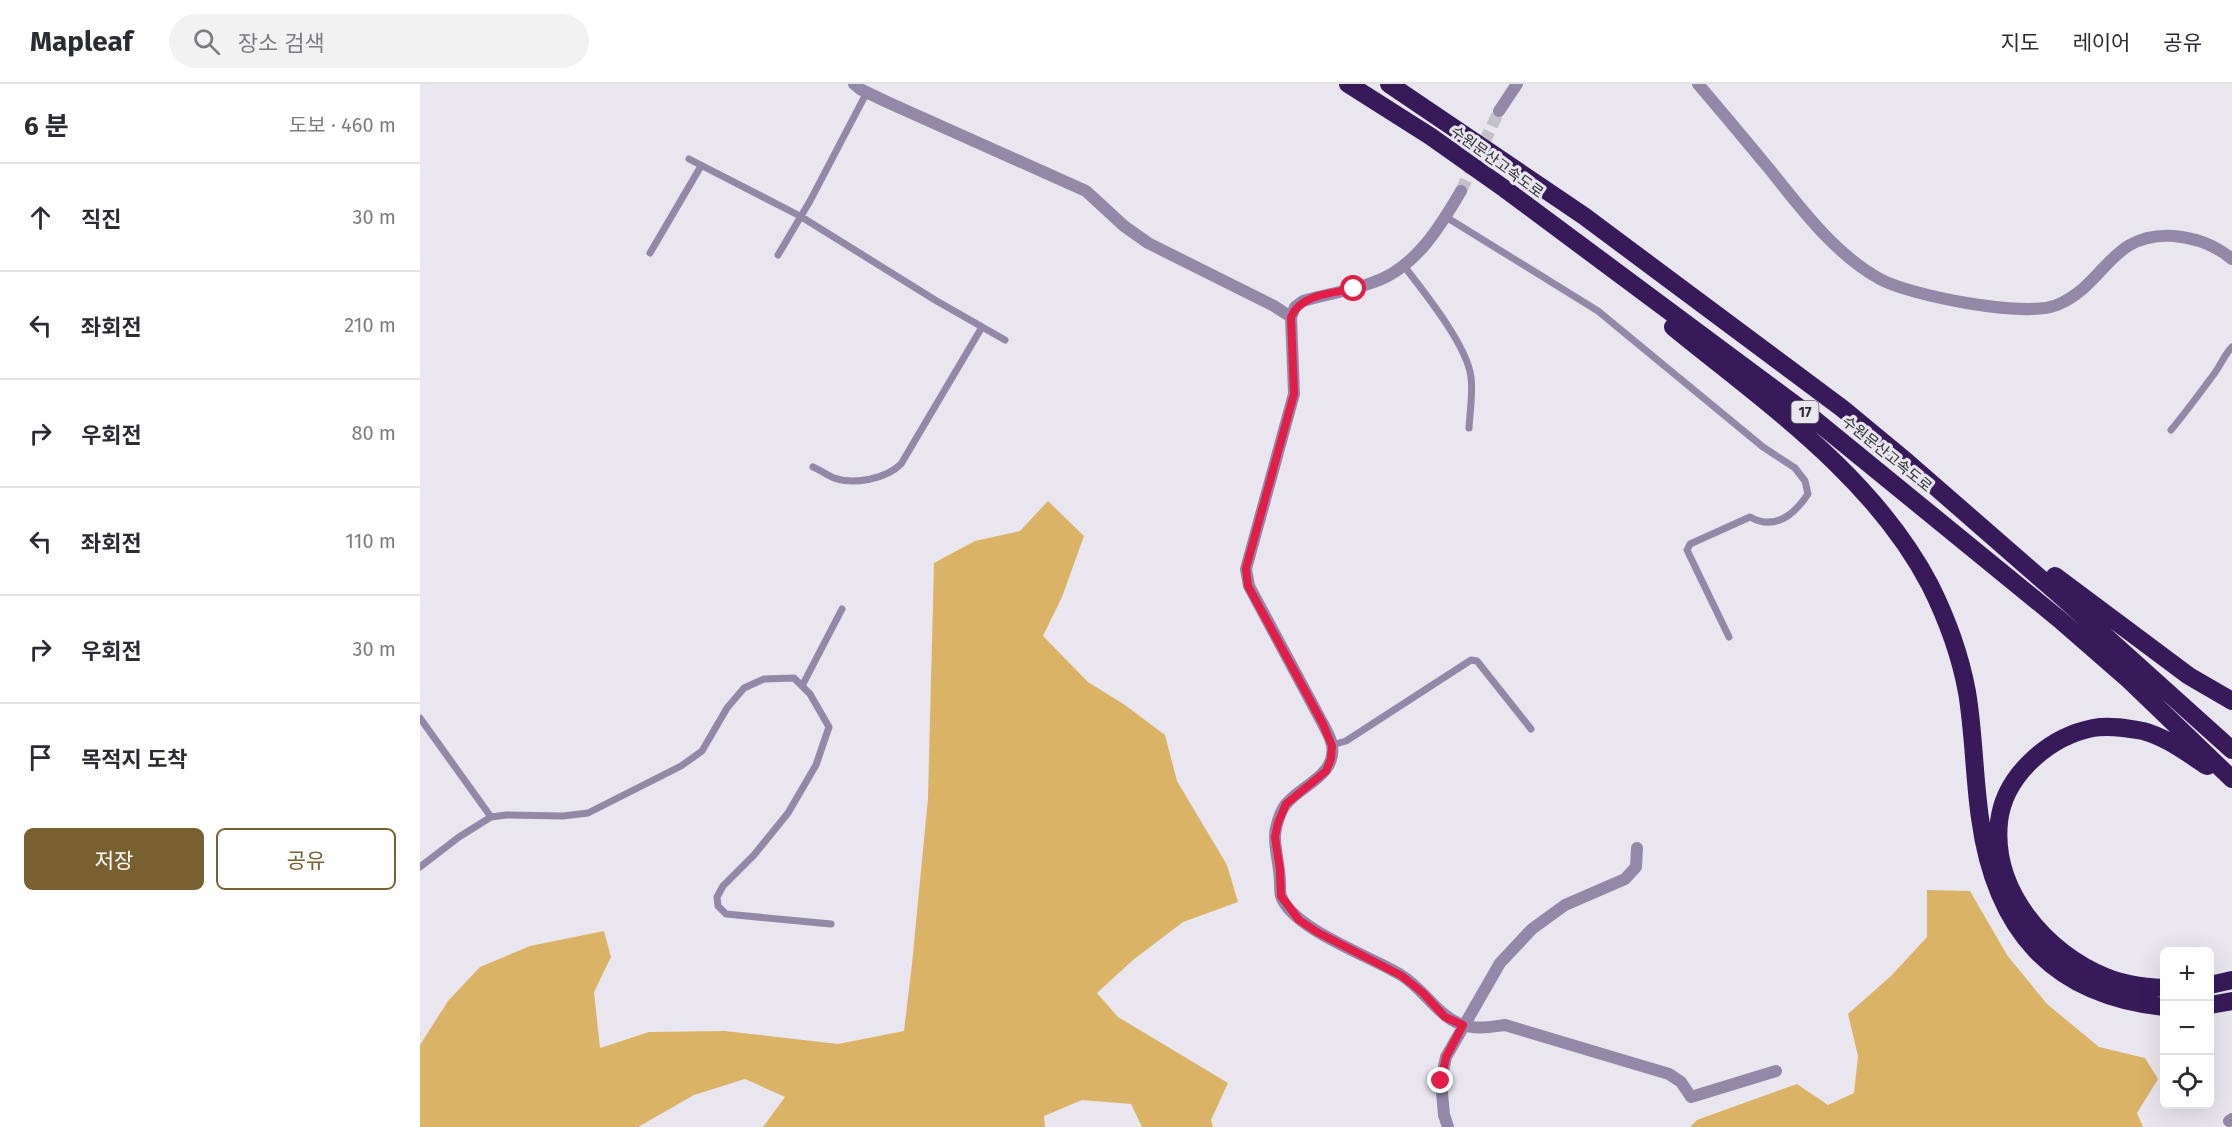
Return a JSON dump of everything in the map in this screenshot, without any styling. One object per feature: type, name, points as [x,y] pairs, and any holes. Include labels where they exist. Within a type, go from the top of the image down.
[{"type":"highway","name":"수원문산고속도로","points":[[1348,84],[1430,136],[1505,189],[1708,338],[1884,475],[2120,672],[2232,779]]},
{"type":"highway","name":"수원문산고속도로","points":[[1389,84],[1584,216],[1843,409],[1907,462],[2232,750]]},
{"type":"highway","points":[[1505,189],[1795,427],[1871,498],[1894,526],[1930,585],[1958,652],[1972,732],[1980,819],[1990,872],[2006,908],[2027,941],[2046,962],[2077,983],[2111,997],[2140,1005],[2160,1007]]},
{"type":"highway","points":[[1907,462],[2112,620],[2189,676],[2232,701]]},
{"type":"highway","points":[[2160,988],[2139,986],[2108,978],[2082,966],[2057,948],[2035,926],[2005,874],[1999,847],[1999,821],[2006,795],[2020,772],[2037,756],[2074,734],[2094,728],[2120,727],[2146,732],[2178,747],[2232,784]]},
{"type":"highway","points":[[2214,984],[2232,980]]},
{"type":"highway","points":[[2214,1004],[2232,1001]]},
{"type":"street","points":[[854,84],[867,92],[1086,191],[1124,226],[1148,243],[1274,306],[1291,317]]},
{"type":"street","points":[[1499,111],[1517,84]]},
{"type":"street","points":[[1698,84],[1825,234],[1869,272],[1904,290],[1967,303],[2029,309],[2049,308],[2071,297],[2126,247],[2144,238],[2168,236],[2202,240],[2232,259]]},
{"type":"street","points":[[1461,191],[1446,217],[1410,263],[1375,282],[1303,301],[1295,307],[1291,317],[1294,394],[1246,568],[1248,586],[1323,724],[1332,746],[1331,759],[1326,771],[1286,804],[1278,823],[1275,837],[1281,896],[1299,920],[1317,932],[1402,976],[1423,993],[1445,1017],[1463,1025],[1483,1028],[1505,1024],[1669,1074],[1681,1082],[1691,1097],[1776,1071]]},
{"type":"street","points":[[1448,1127],[1443,1107],[1441,1081],[1446,1057],[1500,963],[1532,929],[1565,904],[1625,879],[1636,867],[1637,848]]},
{"type":"lane","points":[[778,255],[867,92]]},
{"type":"lane","points":[[689,159],[800,216],[935,300],[1005,339]]},
{"type":"lane","points":[[650,253],[701,166]]},
{"type":"lane","points":[[1446,217],[1598,311],[1763,447],[1795,468],[1805,481],[1808,494],[1802,503],[1778,523],[1761,523],[1750,517],[1690,544],[1687,550],[1729,637]]},
{"type":"lane","points":[[1404,266],[1435,307],[1460,348],[1471,376],[1469,428]]},
{"type":"lane","points":[[813,466],[835,478],[849,480],[875,478],[894,471],[901,464],[982,327]]},
{"type":"lane","points":[[2171,430],[2194,402],[2232,347]]},
{"type":"lane","points":[[802,686],[843,609]]},
{"type":"lane","points":[[1332,746],[1346,741],[1471,660],[1477,662],[1531,729]]},
{"type":"lane","points":[[420,867],[459,837],[491,817],[563,816],[588,813],[681,765],[702,751],[727,708],[744,688],[764,679],[794,678],[810,694],[829,727],[816,765],[788,813],[754,855],[723,886],[717,897],[718,906],[726,914],[831,924]]},
{"type":"lane","points":[[420,718],[491,817]]},
{"type":"shaded area","points":[[1048,501],[1084,536],[1062,597],[1043,636],[1088,682],[1125,705],[1165,735],[1177,781],[1227,865],[1238,902],[1183,922],[1133,960],[1097,993],[1118,1017],[1228,1083],[1211,1120],[1213,1127],[1142,1127],[1131,1104],[1082,1100],[1044,1116],[1045,1127],[763,1127],[785,1097],[745,1079],[694,1095],[638,1127],[420,1127],[420,1045],[448,1001],[480,967],[530,946],[604,931],[611,957],[594,992],[600,1048],[649,1032],[725,1031],[838,1044],[904,1031],[928,798],[934,563],[975,541],[1020,531]]},
{"type":"shaded area","points":[[1927,890],[1970,891],[2007,955],[2047,1004],[2099,1047],[2145,1058],[2158,1079],[2137,1113],[2143,1127],[1690,1127],[1697,1120],[1797,1084],[1828,1105],[1854,1093],[1858,1056],[1848,1014],[1891,976],[1927,937]]},
{"type":"tunnel","points":[[1461,191],[1499,111]]},
{"type":"route","points":[[1354,289],[1303,301],[1295,307],[1291,317],[1294,394],[1246,568],[1248,586],[1323,724],[1332,746],[1331,759],[1326,771],[1286,804],[1278,823],[1275,837],[1281,896],[1299,920],[1317,932],[1402,976],[1423,993],[1445,1017],[1463,1025],[1446,1057],[1441,1081]]}]
